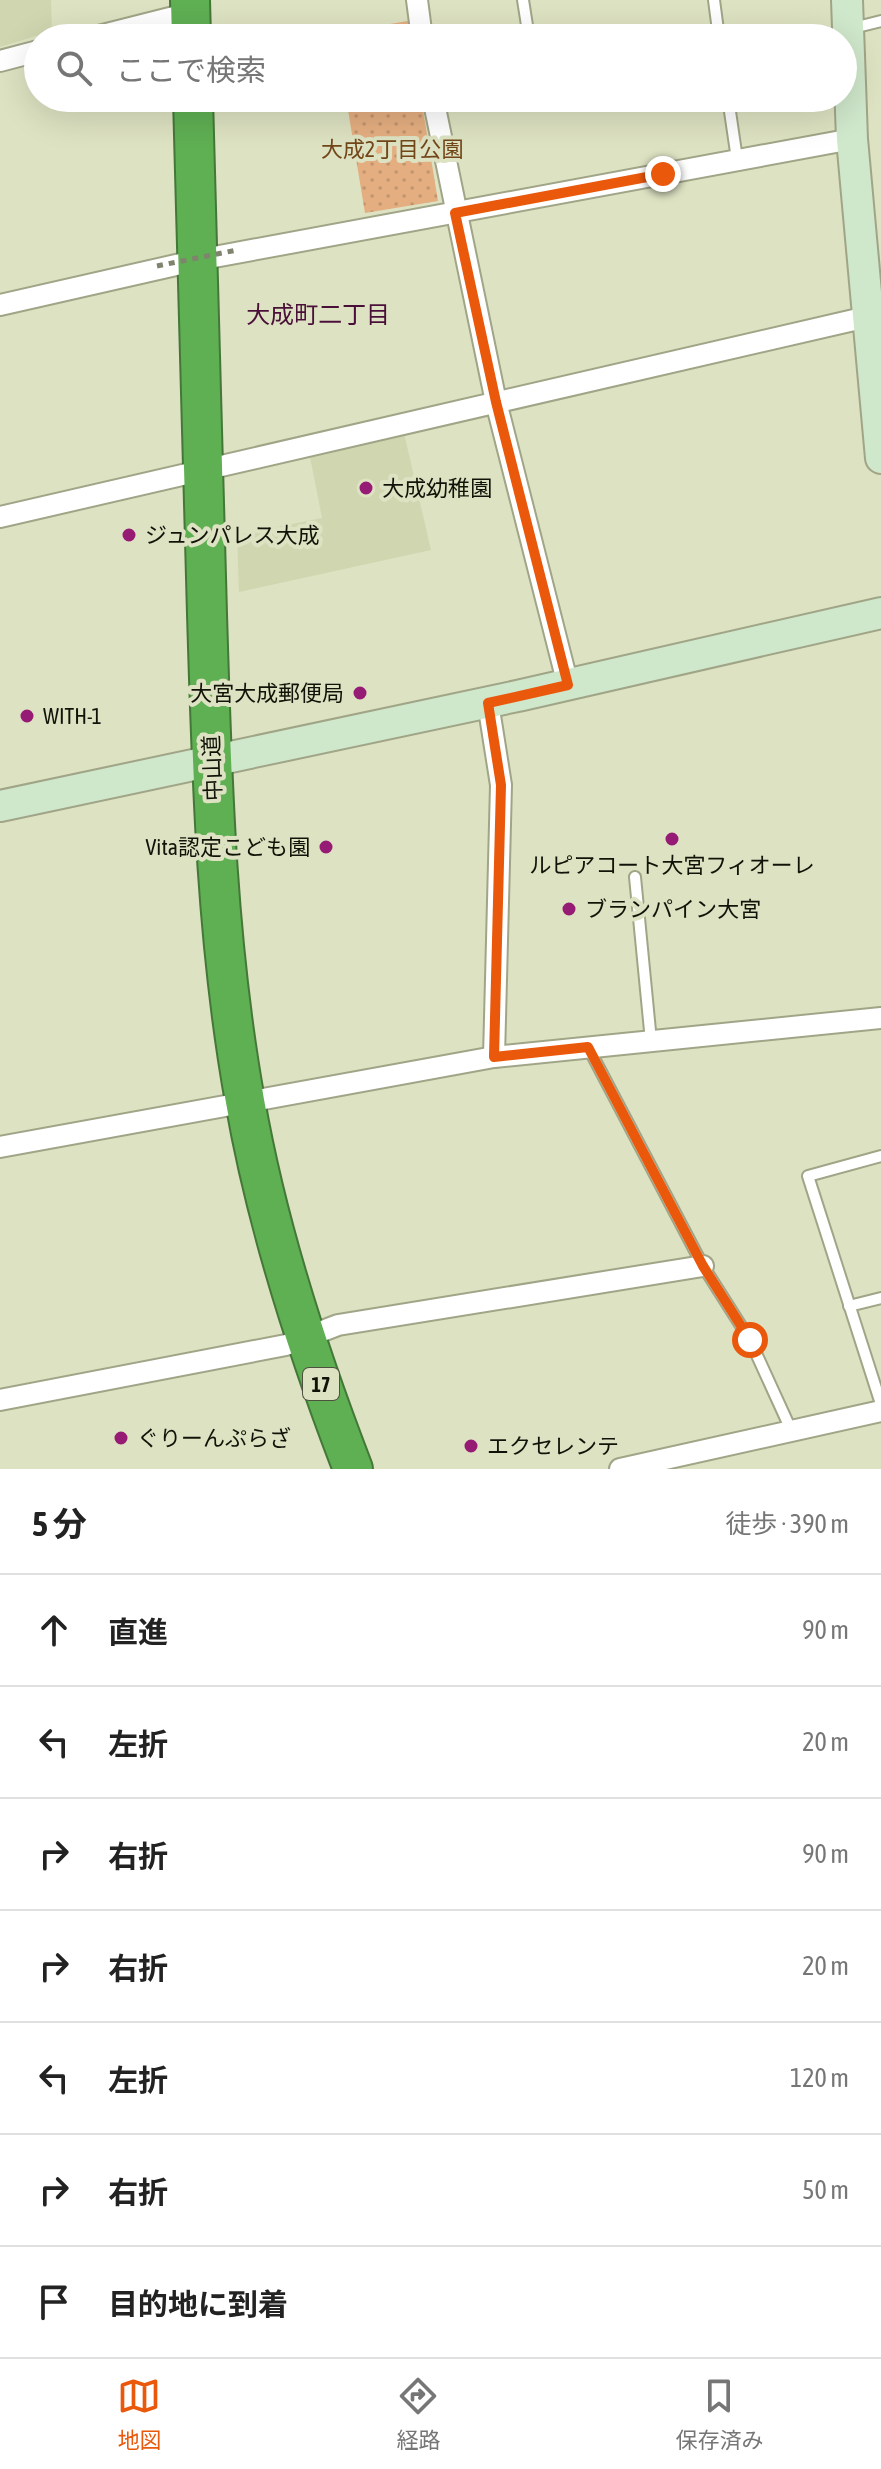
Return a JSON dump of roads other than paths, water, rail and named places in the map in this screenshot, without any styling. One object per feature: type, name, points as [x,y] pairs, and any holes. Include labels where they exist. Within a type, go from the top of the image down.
[{"type":"highway","name":"中山道","points":[[193,112],[211,762],[223,946],[245,1102],[283,1267],[353,1469]]},
{"type":"street","points":[[417,0],[420,24]]},
{"type":"street","points":[[847,0],[847,24]]},
{"type":"street","points":[[157,24],[190,17]]},
{"type":"street","points":[[0,61],[24,55]]},
{"type":"street","points":[[436,112],[496,402],[568,685]]},
{"type":"street","points":[[851,112],[881,458]]},
{"type":"street","points":[[0,305],[198,260],[852,139]]},
{"type":"street","points":[[0,517],[867,317]]},
{"type":"street","points":[[0,806],[488,703],[881,613]]},
{"type":"street","points":[[488,703],[501,785],[494,1057]]},
{"type":"street","points":[[0,1147],[494,1057],[881,1018]]},
{"type":"street","points":[[0,1400],[286,1345],[338,1325],[703,1266]]},
{"type":"street","points":[[620,1469],[881,1411]]},
{"type":"lane","points":[[523,0],[527,24]]},
{"type":"lane","points":[[714,0],[717,24]]},
{"type":"lane","points":[[857,27],[881,21]]},
{"type":"lane","points":[[730,112],[737,159]]},
{"type":"lane","points":[[635,877],[651,1041]]},
{"type":"lane","points":[[588,1047],[703,1266],[750,1340],[792,1432]]},
{"type":"lane","points":[[881,1156],[808,1176],[881,1404]]},
{"type":"lane","points":[[849,1306],[881,1298]]},
{"type":"place","name":"大成幼稚園","points":[[366,488]]},
{"type":"place","name":"ジュンパレス大成","points":[[129,535]]},
{"type":"place","name":"大宮大成郵便局","points":[[360,693]]},
{"type":"place","name":"WITH-1","points":[[27,716]]},
{"type":"place","name":"ルピアコート大宮フィオーレ","points":[[672,839]]},
{"type":"place","name":"Vita認定こども園","points":[[326,847]]},
{"type":"place","name":"ブランパイン大宮","points":[[569,909]]},
{"type":"place","name":"ぐりーんぷらざ","points":[[121,1438]]},
{"type":"place","name":"エクセレンテ","points":[[471,1446]]},
{"type":"district","name":"大成町二丁目","points":[[318,314]]},
{"type":"park label","name":"大成2丁目公園","points":[[392,149]]}]
